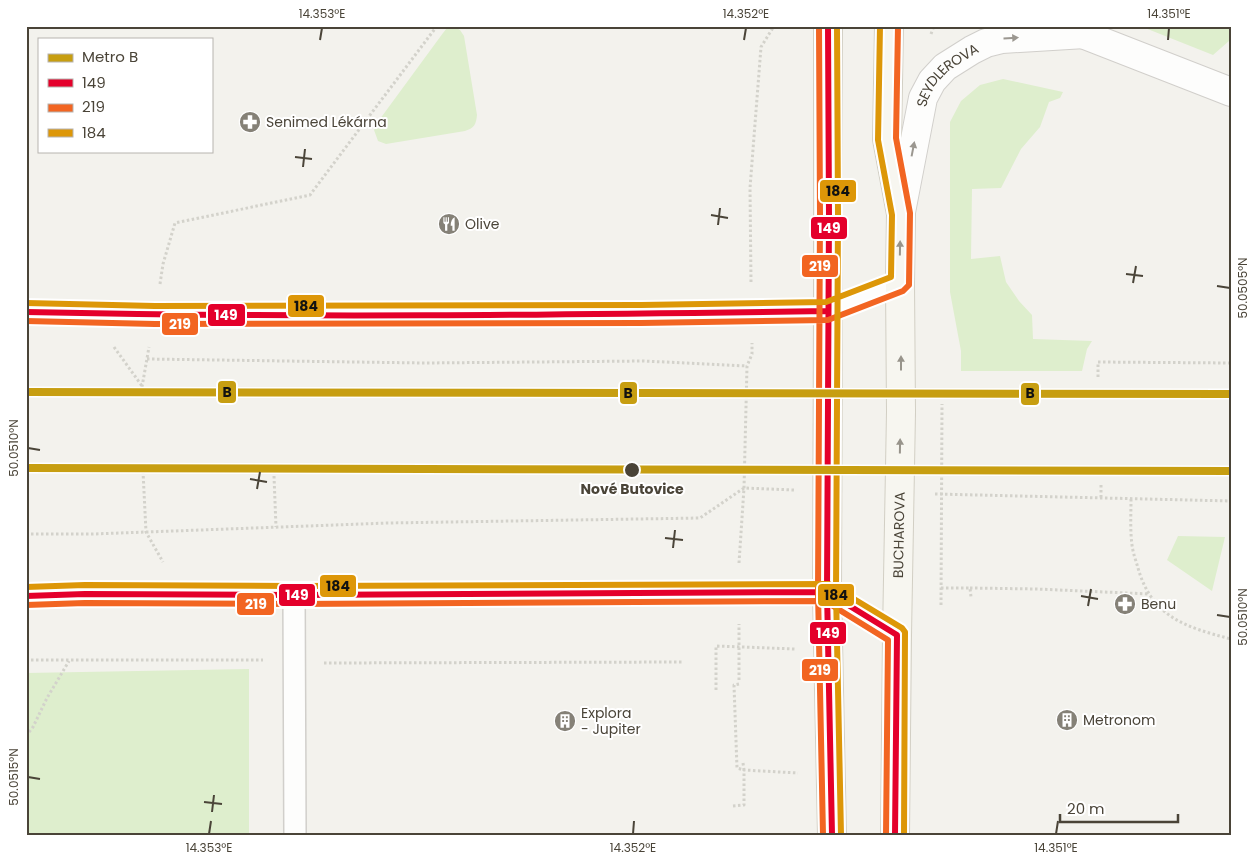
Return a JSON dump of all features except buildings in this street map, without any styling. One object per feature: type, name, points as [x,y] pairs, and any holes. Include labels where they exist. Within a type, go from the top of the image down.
[{"type":"main road","points":[[828,26],[827,592],[832,835]]},
{"type":"main road","name":"BUCHAROVA","points":[[889,26],[887,139],[901,214],[901,412],[895,835]]},
{"type":"street","name":"SEYDLEROVA","points":[[901,214],[923,98],[932,80],[945,66],[986,43],[1002,39],[1074,30],[1231,92]]},
{"type":"lane","points":[[26,312],[155,315],[641,314],[828,311],[900,282]]},
{"type":"lane","points":[[26,596],[85,594],[294,596],[827,592],[897,635]]},
{"type":"lane","points":[[294,596],[295,835]]},
{"type":"path","points":[[164,264],[175,224],[310,195],[438,26]]},
{"type":"path","points":[[752,286],[750,188],[761,47],[774,26]]},
{"type":"path","points":[[739,563],[744,488],[747,366],[752,354],[752,334]]},
{"type":"path","points":[[114,347],[142,387]]},
{"type":"path","points":[[147,359],[424,363],[644,361],[747,366]]},
{"type":"path","points":[[1098,377],[1098,362],[1231,363]]},
{"type":"path","points":[[941,605],[942,404]]},
{"type":"path","points":[[143,471],[146,532],[164,565]]},
{"type":"path","points":[[274,476],[276,527]]},
{"type":"path","points":[[1101,485],[1101,498]]},
{"type":"path","points":[[26,534],[146,532],[388,523],[700,518],[744,488]]},
{"type":"path","points":[[960,494],[1231,501]]},
{"type":"path","points":[[1131,499],[1132,546],[1142,584],[1155,604],[1172,618],[1201,630],[1231,639]]},
{"type":"path","points":[[941,588],[1037,589],[1149,594]]},
{"type":"path","points":[[970,588],[971,597]]},
{"type":"path","points":[[716,690],[716,646],[796,649]]},
{"type":"path","points":[[26,660],[272,660],[294,663],[684,662]]},
{"type":"path","points":[[26,736],[33,727],[47,698],[69,661]]},
{"type":"path","points":[[740,684],[734,685],[737,768],[807,775]]},
{"type":"path","points":[[733,806],[744,806],[743,763]]},
{"type":"green space","points":[[1140,26],[1231,26],[1229,41],[1213,55]]},
{"type":"green space","points":[[455,27],[464,36],[477,115],[474,126],[465,131],[386,144],[378,141],[374,130],[377,123],[447,28]]},
{"type":"green space","points":[[1003,79],[1063,92],[1060,98],[1049,102],[1040,127],[1021,149],[1001,188],[972,189],[971,259],[1000,256],[1006,282],[1019,301],[1032,315],[1033,339],[1092,341],[1087,349],[1082,371],[961,371],[961,351],[950,292],[950,122],[961,101],[980,85]]},
{"type":"green space","points":[[1178,536],[1225,537],[1212,591],[1167,560]]},
{"type":"green space","points":[[249,669],[249,835],[26,835],[26,673]]},
{"type":"metro line","name":"B","points":[[26,392],[1231,394]]},
{"type":"metro line","name":"B","points":[[26,468],[1231,471]]},
{"type":"transit line","name":"219","points":[[819,26],[818,592],[823,835]]},
{"type":"transit line","name":"149","points":[[828,26],[827,592],[832,835]]},
{"type":"transit line","name":"184","points":[[837,26],[836,592],[841,835]]},
{"type":"transit line","name":"184","points":[[26,303],[155,306],[641,305],[826,302],[891,277],[892,215],[878,140],[880,26]]},
{"type":"transit line","name":"219","points":[[26,321],[155,324],[641,323],[828,320],[903,291],[909,285],[910,213],[896,138],[898,26]]},
{"type":"transit line","name":"149","points":[[26,312],[226,315],[427,315],[828,311]]},
{"type":"transit line","name":"184","points":[[26,587],[85,585],[829,584],[902,628],[905,632],[904,835]]},
{"type":"transit line","name":"149","points":[[26,596],[85,594],[294,595],[827,592],[897,635],[895,835]]},
{"type":"transit line","name":"219","points":[[26,605],[85,603],[294,604],[825,601],[888,640],[886,835]]},
{"type":"place","name":"Senimed Lékárna","points":[[250,122]]},
{"type":"place","name":"Olive","points":[[449,224]]},
{"type":"place","name":"Nové Butovice","points":[[632,470]]},
{"type":"place","name":"Benu","points":[[1125,604]]},
{"type":"place","name":"Metronom","points":[[1067,720]]},
{"type":"place","name":"Explora - Jupiter","points":[[565,721]]}]
